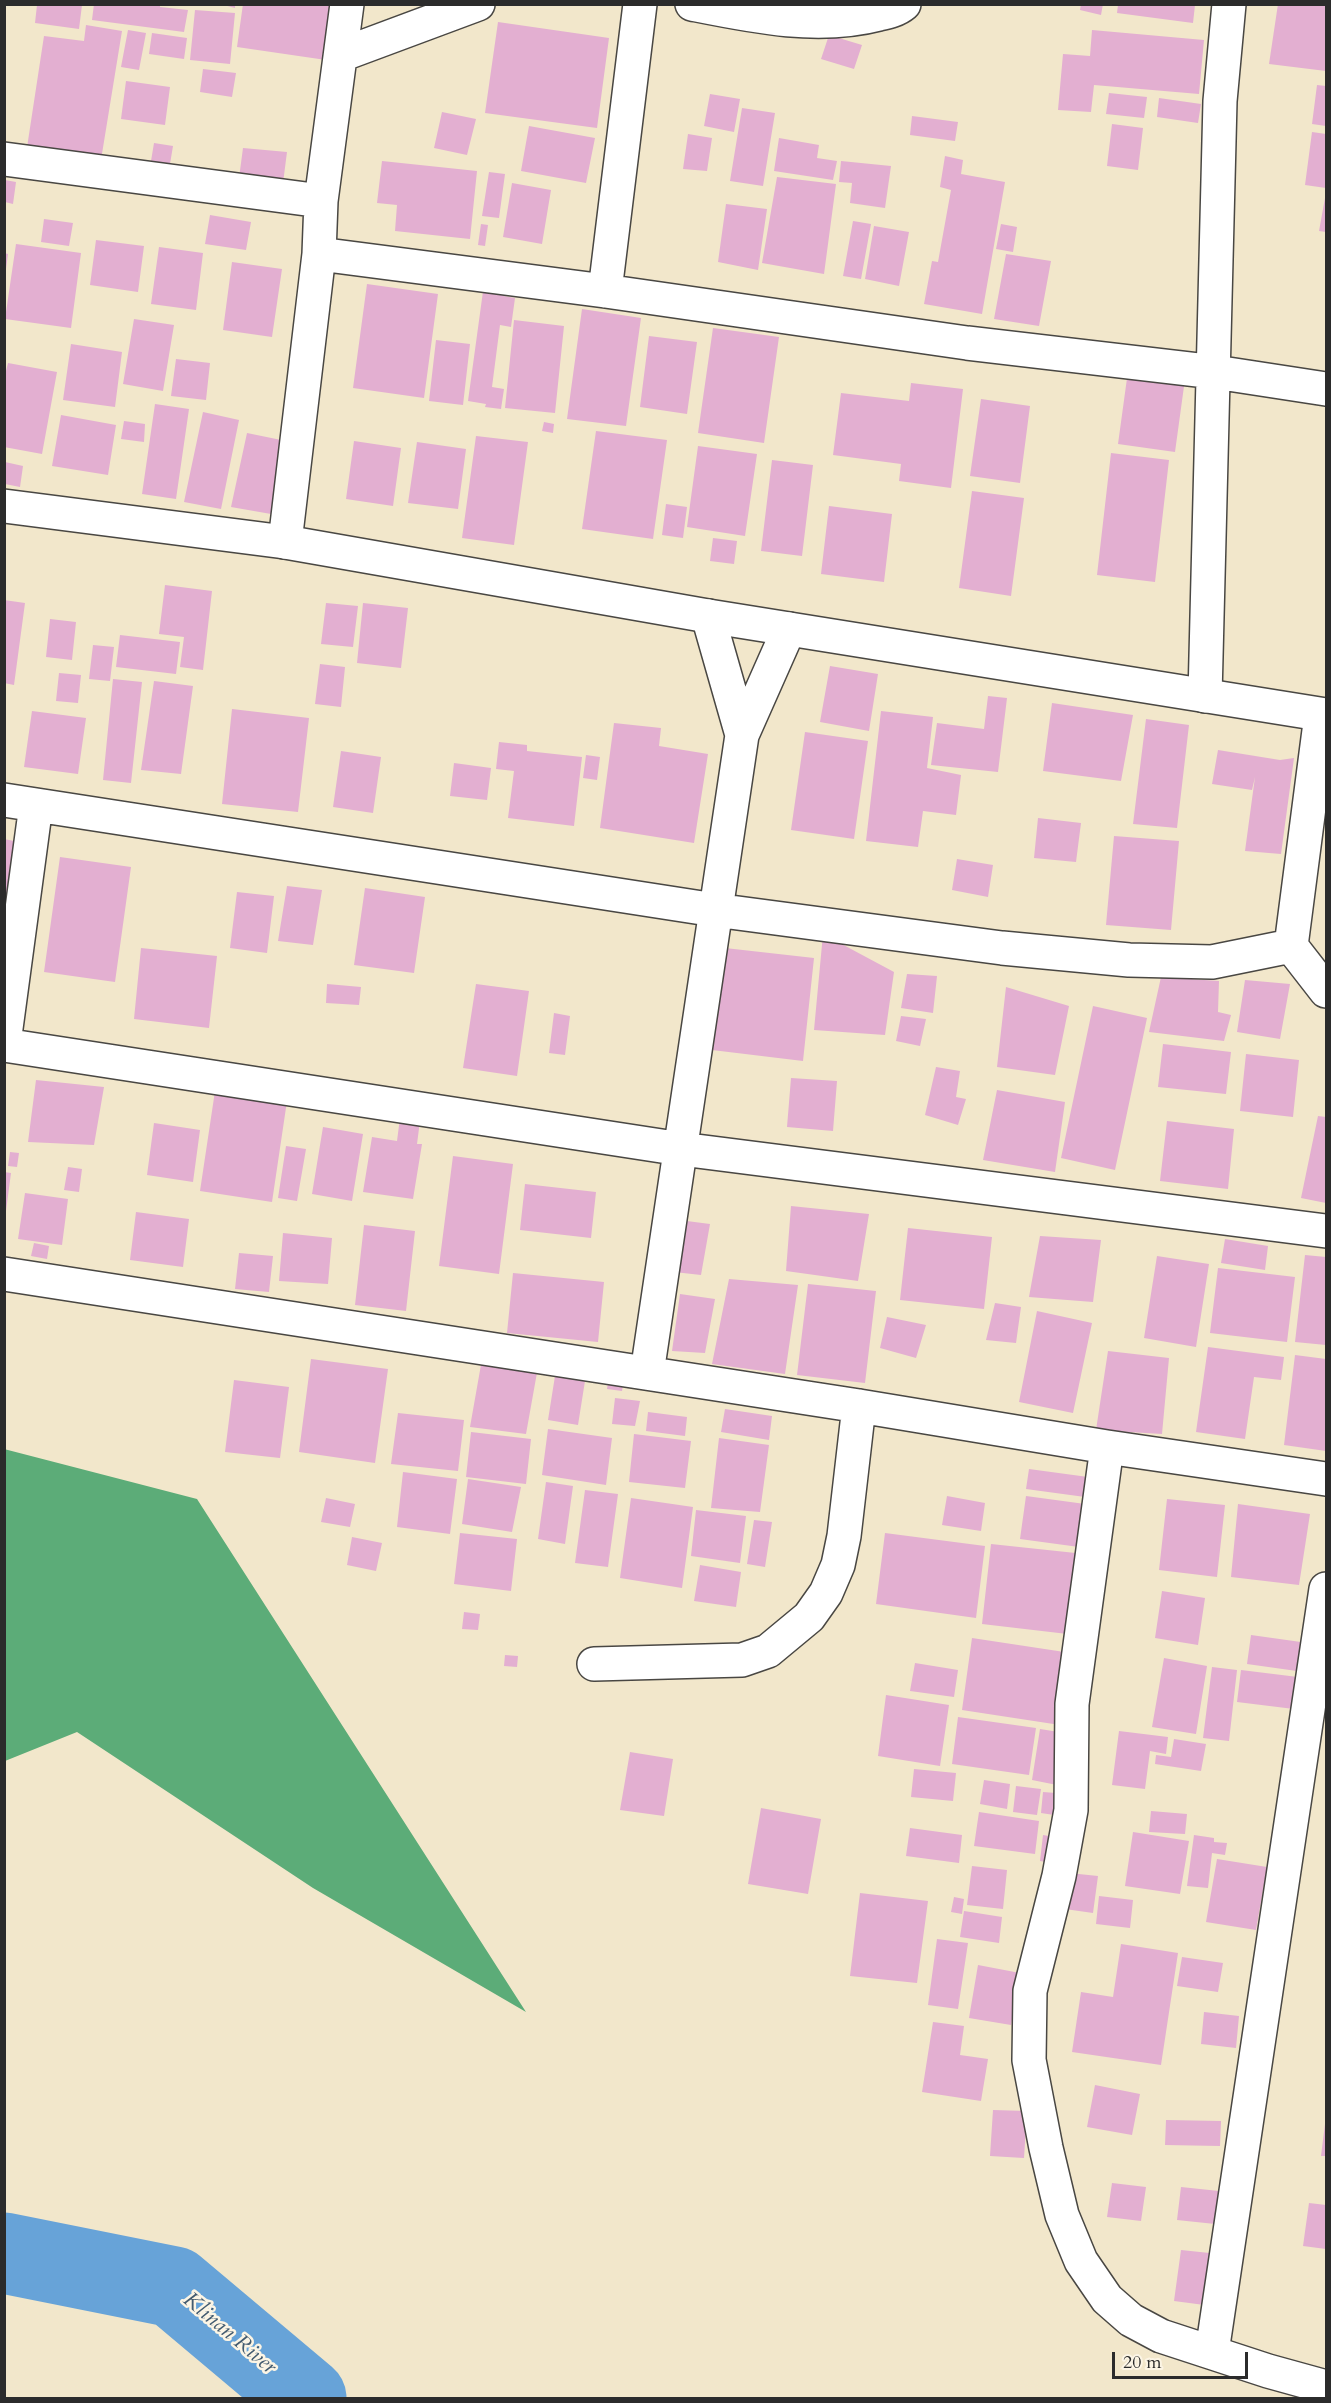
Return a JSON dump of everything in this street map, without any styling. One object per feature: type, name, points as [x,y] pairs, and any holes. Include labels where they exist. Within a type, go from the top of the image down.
[{"type":"street","points":[[285,542],[319,254],[321,201],[347,4]]},
{"type":"street","points":[[340,55],[478,4]]},
{"type":"street","points":[[605,291],[640,4]]},
{"type":"street","points":[[692,4],[766,18],[815,20],[865,18],[899,9],[904,4]]},
{"type":"street","points":[[1205,696],[1215,372],[1220,101],[1229,4]]},
{"type":"street","points":[[4,159],[321,201]]},
{"type":"street","points":[[319,254],[605,291],[966,343],[1215,372],[1326,389]]},
{"type":"street","points":[[4,506],[285,542],[708,616],[1324,715],[1291,946],[1326,991]]},
{"type":"street","points":[[708,616],[742,735]]},
{"type":"street","points":[[647,1373],[742,735],[789,629]]},
{"type":"street","points":[[4,800],[715,910],[1002,948],[1128,960],[1212,962],[1291,946]]},
{"type":"street","points":[[36,805],[4,1044],[681,1149],[1326,1231]]},
{"type":"street","points":[[4,1274],[859,1406],[1107,1447],[1326,1479]]},
{"type":"street","points":[[594,1664],[742,1660],[768,1651],[809,1617],[826,1593],[838,1565],[844,1536],[859,1406]]},
{"type":"street","points":[[1107,1447],[1072,1704],[1071,1810],[1059,1876],[1030,1991],[1029,2060],[1046,2148],[1062,2215],[1081,2261],[1107,2299],[1131,2320],[1161,2336],[1326,2387]]},
{"type":"street","points":[[1212,2352],[1326,1588]]},
{"type":"green space","points":[[4,1449],[197,1499],[526,2012],[313,1888],[77,1732],[5,1761]]},
{"type":"building","points":[[94,4],[160,4],[160,7],[188,10],[184,32],[92,20]]},
{"type":"building","points":[[220,4],[235,4],[235,8]]},
{"type":"building","points":[[243,4],[334,4],[326,60],[237,47]]},
{"type":"building","points":[[1081,4],[1103,4],[1101,15],[1080,10]]},
{"type":"building","points":[[1278,4],[1326,4],[1326,71],[1269,64]]},
{"type":"building","points":[[37,5],[82,5],[79,29],[35,23]]},
{"type":"building","points":[[1118,5],[1195,5],[1193,23],[1117,13]]},
{"type":"building","points":[[195,10],[235,13],[230,64],[190,60]]},
{"type":"building","points":[[498,22],[609,38],[597,128],[485,113]]},
{"type":"building","points":[[86,25],[122,31],[100,166],[26,154],[44,36],[84,41]]},
{"type":"building","points":[[128,30],[146,33],[139,70],[121,67]]},
{"type":"building","points":[[1092,30],[1204,40],[1199,94],[1094,85],[1091,112],[1058,110],[1063,54],[1090,56]]},
{"type":"building","points":[[152,33],[187,38],[184,59],[149,54]]},
{"type":"building","points":[[829,35],[862,45],[854,69],[821,59]]},
{"type":"building","points":[[203,69],[236,73],[232,97],[200,92]]},
{"type":"building","points":[[126,81],[170,87],[165,125],[121,119]]},
{"type":"building","points":[[1317,85],[1326,86],[1326,126],[1312,124]]},
{"type":"building","points":[[1109,93],[1147,97],[1144,118],[1106,114]]},
{"type":"building","points":[[710,94],[740,99],[734,132],[704,126]]},
{"type":"building","points":[[1159,98],[1201,104],[1198,123],[1157,117]]},
{"type":"building","points":[[742,108],[775,113],[763,186],[730,181]]},
{"type":"building","points":[[442,112],[476,119],[467,155],[434,148]]},
{"type":"building","points":[[912,116],[958,122],[955,141],[910,135]]},
{"type":"building","points":[[1112,124],[1143,128],[1138,170],[1107,166]]},
{"type":"building","points":[[529,126],[595,138],[586,183],[521,171]]},
{"type":"building","points":[[1312,132],[1326,134],[1326,188],[1305,185]]},
{"type":"building","points":[[688,134],[712,138],[707,171],[683,169]]},
{"type":"building","points":[[779,138],[819,145],[817,158],[837,161],[833,180],[774,171]]},
{"type":"building","points":[[154,143],[173,146],[169,170],[150,167]]},
{"type":"building","points":[[243,148],[287,152],[283,183],[239,178]]},
{"type":"building","points":[[945,156],[963,160],[961,174],[1005,182],[982,314],[924,304],[932,261],[938,262],[951,190],[940,187]]},
{"type":"building","points":[[382,161],[477,171],[470,239],[395,231],[397,205],[377,203]]},
{"type":"building","points":[[841,161],[891,166],[885,208],[850,203],[852,183],[839,182]]},
{"type":"building","points":[[489,172],[505,174],[499,218],[482,216]]},
{"type":"building","points":[[777,177],[836,184],[824,274],[762,263]]},
{"type":"building","points":[[5,180],[16,182],[13,204],[5,202]]},
{"type":"building","points":[[512,183],[551,190],[542,244],[503,237]]},
{"type":"building","points":[[1326,198],[1326,232],[1319,231]]},
{"type":"building","points":[[726,204],[767,209],[758,270],[718,262]]},
{"type":"building","points":[[210,215],[251,222],[246,250],[205,244]]},
{"type":"building","points":[[44,219],[73,223],[69,246],[41,242]]},
{"type":"building","points":[[853,221],[871,224],[861,279],[843,276]]},
{"type":"building","points":[[481,224],[488,225],[485,246],[478,245]]},
{"type":"building","points":[[1001,224],[1017,227],[1013,252],[996,249]]},
{"type":"building","points":[[874,226],[909,232],[899,286],[865,279]]},
{"type":"building","points":[[96,240],[144,246],[138,292],[90,285]]},
{"type":"building","points":[[16,244],[81,253],[71,328],[5,319]]},
{"type":"building","points":[[159,247],[203,253],[196,310],[151,304]]},
{"type":"building","points":[[4,253],[8,254],[6,269],[4,269]]},
{"type":"building","points":[[1006,254],[1051,261],[1039,326],[994,319]]},
{"type":"building","points":[[232,262],[282,269],[272,337],[223,330]]},
{"type":"building","points":[[367,284],[438,294],[424,398],[353,388]]},
{"type":"building","points":[[484,284],[505,287],[504,296],[515,298],[511,327],[500,325],[492,387],[504,389],[501,409],[485,407],[486,404],[468,401]]},
{"type":"building","points":[[582,309],[641,318],[626,426],[567,419]]},
{"type":"building","points":[[134,319],[174,325],[163,391],[123,384]]},
{"type":"building","points":[[514,320],[564,326],[555,413],[505,408]]},
{"type":"building","points":[[713,328],[779,337],[764,443],[698,433]]},
{"type":"building","points":[[649,336],[697,342],[687,414],[640,407]]},
{"type":"building","points":[[436,340],[470,344],[463,405],[429,401]]},
{"type":"building","points":[[71,344],[122,352],[115,407],[63,400]]},
{"type":"building","points":[[176,359],[210,363],[206,400],[171,396]]},
{"type":"building","points":[[8,363],[57,372],[42,454],[4,447],[4,379]]},
{"type":"building","points":[[1128,371],[1185,379],[1175,452],[1118,444]]},
{"type":"building","points":[[911,383],[963,389],[951,488],[899,481],[901,464],[833,455],[841,393],[909,401]]},
{"type":"building","points":[[981,399],[1030,406],[1020,483],[970,476]]},
{"type":"building","points":[[155,404],[189,409],[176,499],[142,494]]},
{"type":"building","points":[[203,412],[239,420],[221,509],[184,502]]},
{"type":"building","points":[[61,415],[116,425],[108,475],[52,466]]},
{"type":"building","points":[[124,421],[145,424],[144,442],[121,439]]},
{"type":"building","points":[[544,422],[554,424],[553,433],[542,431]]},
{"type":"building","points":[[596,431],[667,440],[653,539],[582,529]]},
{"type":"building","points":[[247,433],[286,441],[271,514],[231,507]]},
{"type":"building","points":[[476,436],[528,442],[514,545],[462,538]]},
{"type":"building","points":[[354,441],[401,448],[393,506],[346,499]]},
{"type":"building","points":[[417,442],[466,449],[458,509],[408,503]]},
{"type":"building","points":[[698,446],[757,454],[745,536],[687,527]]},
{"type":"building","points":[[1111,453],[1169,460],[1155,582],[1097,575]]},
{"type":"building","points":[[772,460],[813,465],[802,556],[761,551]]},
{"type":"building","points":[[5,462],[23,466],[20,487],[5,484]]},
{"type":"building","points":[[972,491],[1024,498],[1011,596],[959,588]]},
{"type":"building","points":[[666,504],[687,507],[683,538],[662,535]]},
{"type":"building","points":[[829,506],[892,514],[884,582],[821,574]]},
{"type":"building","points":[[713,538],[737,541],[734,564],[710,561]]},
{"type":"building","points":[[165,585],[212,591],[203,670],[180,667],[184,637],[159,634]]},
{"type":"building","points":[[4,600],[25,603],[14,685],[4,683]]},
{"type":"building","points":[[326,603],[358,606],[353,647],[321,644]]},
{"type":"building","points":[[363,603],[408,608],[401,668],[357,663]]},
{"type":"building","points":[[50,619],[76,622],[72,660],[46,657]]},
{"type":"building","points":[[120,635],[180,642],[176,674],[116,667]]},
{"type":"building","points":[[93,645],[114,647],[110,681],[89,679]]},
{"type":"building","points":[[320,664],[345,667],[341,707],[315,704]]},
{"type":"building","points":[[830,666],[878,674],[869,731],[820,722]]},
{"type":"building","points":[[59,673],[81,675],[78,703],[56,701]]},
{"type":"building","points":[[113,679],[142,682],[131,783],[103,780]]},
{"type":"building","points":[[154,681],[193,686],[181,774],[141,770]]},
{"type":"building","points":[[988,696],[1007,698],[998,772],[931,765],[937,723],[984,729]]},
{"type":"building","points":[[1052,703],[1133,715],[1121,781],[1043,771]]},
{"type":"building","points":[[232,709],[309,718],[298,812],[222,804]]},
{"type":"building","points":[[32,711],[86,718],[78,774],[24,767]]},
{"type":"building","points":[[881,711],[933,717],[927,768],[961,775],[956,815],[923,811],[918,847],[866,841]]},
{"type":"building","points":[[1146,719],[1189,725],[1177,828],[1133,824]]},
{"type":"building","points":[[614,723],[661,728],[659,746],[708,754],[694,843],[600,828]]},
{"type":"building","points":[[805,732],[868,741],[854,839],[791,830]]},
{"type":"building","points":[[499,742],[527,745],[527,751],[582,757],[574,826],[508,818],[514,771],[496,769]]},
{"type":"building","points":[[1218,750],[1280,760],[1294,758],[1281,854],[1245,851],[1255,777],[1252,790],[1212,784]]},
{"type":"building","points":[[341,751],[381,757],[373,813],[333,807]]},
{"type":"building","points":[[586,755],[600,757],[597,780],[583,778]]},
{"type":"building","points":[[454,763],[491,768],[487,800],[450,796]]},
{"type":"building","points":[[1038,818],[1081,823],[1076,862],[1034,858]]},
{"type":"building","points":[[1114,836],[1179,841],[1171,930],[1106,925]]},
{"type":"building","points":[[4,839],[19,842],[11,907],[4,906]]},
{"type":"building","points":[[60,857],[131,867],[115,982],[44,972]]},
{"type":"building","points":[[957,859],[993,865],[988,897],[952,890]]},
{"type":"building","points":[[287,886],[322,890],[313,945],[278,941]]},
{"type":"building","points":[[365,888],[425,897],[414,973],[354,965]]},
{"type":"building","points":[[237,892],[274,896],[267,953],[230,948]]},
{"type":"building","points":[[823,934],[894,972],[885,1035],[814,1030]]},
{"type":"building","points":[[141,948],[217,956],[209,1028],[134,1019]]},
{"type":"building","points":[[725,948],[814,958],[803,1061],[712,1050]]},
{"type":"building","points":[[907,974],[937,976],[933,1013],[901,1008]]},
{"type":"building","points":[[1161,977],[1219,981],[1218,1012],[1231,1015],[1224,1041],[1149,1032]]},
{"type":"building","points":[[1245,980],[1290,984],[1280,1039],[1237,1032]]},
{"type":"building","points":[[327,984],[361,987],[359,1005],[326,1003]]},
{"type":"building","points":[[476,984],[529,991],[517,1076],[463,1068]]},
{"type":"building","points":[[1006,987],[1069,1006],[1055,1075],[997,1067]]},
{"type":"building","points":[[1093,1006],[1147,1018],[1115,1170],[1061,1158]]},
{"type":"building","points":[[554,1013],[570,1016],[565,1055],[549,1053]]},
{"type":"building","points":[[901,1016],[926,1019],[920,1046],[896,1041]]},
{"type":"building","points":[[1163,1044],[1231,1052],[1226,1094],[1158,1087]]},
{"type":"building","points":[[1246,1054],[1299,1060],[1293,1117],[1240,1111]]},
{"type":"building","points":[[936,1067],[960,1071],[956,1097],[966,1099],[958,1125],[925,1115]]},
{"type":"building","points":[[791,1078],[837,1081],[833,1131],[787,1127]]},
{"type":"building","points":[[36,1080],[104,1087],[94,1145],[28,1142]]},
{"type":"building","points":[[997,1090],[1065,1102],[1055,1172],[983,1160]]},
{"type":"building","points":[[215,1091],[287,1101],[272,1202],[200,1191]]},
{"type":"building","points":[[401,1110],[421,1113],[417,1144],[422,1144],[413,1199],[363,1192],[372,1137],[397,1141]]},
{"type":"building","points":[[1318,1116],[1326,1117],[1326,1203],[1301,1198]]},
{"type":"building","points":[[1167,1121],[1234,1129],[1228,1189],[1160,1181]]},
{"type":"building","points":[[154,1123],[200,1130],[193,1182],[147,1175]]},
{"type":"building","points":[[323,1127],[363,1134],[352,1201],[312,1194]]},
{"type":"building","points":[[286,1146],[306,1149],[297,1201],[278,1198]]},
{"type":"building","points":[[10,1152],[19,1153],[17,1167],[8,1166]]},
{"type":"building","points":[[453,1156],[513,1164],[499,1274],[439,1266]]},
{"type":"building","points":[[68,1167],[82,1169],[79,1192],[64,1190]]},
{"type":"building","points":[[4,1172],[11,1173],[6,1211],[4,1211]]},
{"type":"building","points":[[525,1184],[596,1192],[591,1238],[520,1230]]},
{"type":"building","points":[[25,1193],[68,1199],[62,1245],[18,1239]]},
{"type":"building","points":[[791,1206],[869,1214],[858,1281],[786,1271]]},
{"type":"building","points":[[136,1212],[189,1219],[183,1267],[130,1260]]},
{"type":"building","points":[[679,1220],[710,1224],[701,1275],[674,1272]]},
{"type":"building","points":[[364,1225],[415,1231],[406,1311],[355,1305]]},
{"type":"building","points":[[908,1228],[992,1237],[984,1309],[900,1300]]},
{"type":"building","points":[[283,1233],[332,1238],[328,1284],[279,1281]]},
{"type":"building","points":[[1040,1236],[1101,1240],[1093,1302],[1029,1297]]},
{"type":"building","points":[[1225,1239],[1268,1246],[1265,1270],[1221,1263]]},
{"type":"building","points":[[34,1243],[49,1246],[47,1259],[31,1256]]},
{"type":"building","points":[[239,1253],[273,1256],[269,1292],[235,1289]]},
{"type":"building","points":[[1305,1255],[1326,1257],[1326,1345],[1295,1342]]},
{"type":"building","points":[[1157,1256],[1209,1264],[1196,1347],[1144,1338]]},
{"type":"building","points":[[1218,1268],[1295,1277],[1287,1342],[1210,1333]]},
{"type":"building","points":[[513,1273],[604,1282],[598,1342],[507,1333]]},
{"type":"building","points":[[729,1279],[798,1285],[785,1374],[712,1364]]},
{"type":"building","points":[[808,1284],[876,1291],[865,1383],[797,1375]]},
{"type":"building","points":[[680,1294],[715,1299],[705,1353],[672,1351]]},
{"type":"building","points":[[995,1303],[1021,1307],[1016,1343],[986,1340]]},
{"type":"building","points":[[1037,1311],[1092,1323],[1073,1413],[1019,1402]]},
{"type":"building","points":[[887,1317],[926,1325],[916,1358],[880,1348]]},
{"type":"building","points":[[1208,1347],[1284,1357],[1281,1380],[1254,1377],[1245,1439],[1196,1432]]},
{"type":"building","points":[[1108,1351],[1169,1358],[1162,1434],[1096,1430]]},
{"type":"building","points":[[1295,1355],[1326,1359],[1326,1451],[1284,1445]]},
{"type":"building","points":[[311,1359],[388,1369],[375,1463],[299,1452]]},
{"type":"building","points":[[482,1359],[538,1367],[526,1434],[470,1427]]},
{"type":"building","points":[[555,1376],[585,1381],[578,1425],[548,1420]]},
{"type":"building","points":[[609,1376],[624,1378],[622,1391],[607,1389]]},
{"type":"building","points":[[234,1380],[289,1387],[280,1458],[225,1452]]},
{"type":"building","points":[[615,1398],[640,1401],[635,1426],[612,1424]]},
{"type":"building","points":[[725,1409],[772,1416],[769,1440],[721,1432]]},
{"type":"building","points":[[648,1412],[687,1417],[685,1436],[646,1431]]},
{"type":"building","points":[[398,1413],[464,1420],[458,1471],[391,1464]]},
{"type":"building","points":[[548,1429],[612,1438],[606,1485],[542,1475]]},
{"type":"building","points":[[471,1432],[531,1439],[526,1484],[466,1477]]},
{"type":"building","points":[[634,1434],[691,1441],[685,1488],[629,1482]]},
{"type":"building","points":[[719,1438],[769,1445],[760,1512],[711,1508]]},
{"type":"building","points":[[1029,1469],[1088,1477],[1085,1497],[1026,1489]]},
{"type":"building","points":[[403,1472],[457,1479],[450,1534],[397,1527]]},
{"type":"building","points":[[468,1479],[521,1487],[512,1532],[462,1524]]},
{"type":"building","points":[[546,1482],[573,1486],[565,1544],[538,1539]]},
{"type":"building","points":[[585,1490],[618,1494],[608,1567],[575,1563]]},
{"type":"building","points":[[947,1496],[985,1503],[981,1531],[942,1525]]},
{"type":"building","points":[[1026,1496],[1085,1504],[1079,1547],[1020,1539]]},
{"type":"building","points":[[326,1498],[355,1504],[350,1527],[321,1522]]},
{"type":"building","points":[[631,1498],[693,1507],[682,1588],[620,1578]]},
{"type":"building","points":[[1167,1499],[1225,1505],[1217,1577],[1159,1570]]},
{"type":"building","points":[[1238,1504],[1310,1514],[1299,1585],[1231,1577]]},
{"type":"building","points":[[696,1510],[746,1516],[740,1563],[691,1556]]},
{"type":"building","points":[[754,1520],[772,1522],[765,1567],[747,1564]]},
{"type":"building","points":[[460,1533],[517,1539],[511,1591],[454,1584]]},
{"type":"building","points":[[885,1533],[985,1546],[976,1618],[876,1604]]},
{"type":"building","points":[[352,1537],[382,1543],[376,1571],[347,1565]]},
{"type":"building","points":[[991,1544],[1085,1554],[1076,1635],[982,1624]]},
{"type":"building","points":[[700,1565],[741,1572],[736,1607],[694,1601]]},
{"type":"building","points":[[1162,1591],[1205,1598],[1198,1645],[1155,1638]]},
{"type":"building","points":[[464,1612],[480,1614],[478,1630],[462,1629]]},
{"type":"building","points":[[1251,1635],[1308,1643],[1304,1672],[1247,1664]]},
{"type":"building","points":[[972,1638],[1071,1653],[1060,1725],[962,1710]]},
{"type":"building","points":[[505,1655],[518,1656],[517,1667],[504,1666]]},
{"type":"building","points":[[1164,1658],[1207,1666],[1196,1734],[1152,1727]]},
{"type":"building","points":[[915,1663],[958,1670],[954,1697],[910,1691]]},
{"type":"building","points":[[1212,1667],[1237,1670],[1229,1741],[1203,1738]]},
{"type":"building","points":[[1241,1670],[1306,1678],[1302,1710],[1237,1702]]},
{"type":"building","points":[[886,1695],[949,1705],[940,1766],[878,1756]]},
{"type":"building","points":[[958,1717],[1036,1728],[1029,1775],[952,1764]]},
{"type":"building","points":[[1040,1729],[1065,1733],[1057,1785],[1032,1780]]},
{"type":"building","points":[[1119,1731],[1168,1737],[1166,1754],[1150,1751],[1145,1789],[1112,1785]]},
{"type":"building","points":[[1174,1739],[1206,1744],[1201,1771],[1155,1764],[1156,1755],[1171,1757]]},
{"type":"building","points":[[630,1752],[673,1759],[664,1816],[620,1810]]},
{"type":"building","points":[[914,1769],[956,1773],[953,1801],[911,1797]]},
{"type":"building","points":[[984,1780],[1010,1784],[1007,1809],[980,1804]]},
{"type":"building","points":[[1016,1786],[1041,1789],[1037,1815],[1013,1812]]},
{"type":"building","points":[[1043,1792],[1056,1793],[1054,1815],[1041,1813]]},
{"type":"building","points":[[761,1808],[821,1819],[808,1894],[748,1884]]},
{"type":"building","points":[[1151,1811],[1187,1814],[1185,1834],[1149,1832]]},
{"type":"building","points":[[979,1812],[1039,1821],[1035,1854],[974,1846]]},
{"type":"building","points":[[910,1828],[962,1835],[959,1863],[906,1856]]},
{"type":"building","points":[[1133,1832],[1189,1841],[1180,1894],[1125,1886]]},
{"type":"building","points":[[1043,1835],[1061,1838],[1058,1864],[1040,1861]]},
{"type":"building","points":[[1194,1835],[1214,1838],[1214,1842],[1227,1843],[1225,1855],[1212,1853],[1208,1888],[1187,1886]]},
{"type":"building","points":[[1217,1859],[1267,1867],[1256,1930],[1206,1922]]},
{"type":"building","points":[[972,1866],[1007,1870],[1003,1909],[967,1905]]},
{"type":"building","points":[[1069,1873],[1098,1876],[1093,1913],[1065,1909]]},
{"type":"building","points":[[860,1893],[928,1901],[917,1983],[850,1976]]},
{"type":"building","points":[[1099,1896],[1133,1900],[1130,1928],[1096,1924]]},
{"type":"building","points":[[954,1897],[964,1899],[962,1914],[951,1912]]},
{"type":"building","points":[[964,1911],[1002,1917],[999,1943],[960,1937]]},
{"type":"building","points":[[937,1939],[968,1943],[958,2009],[928,2005]]},
{"type":"building","points":[[1121,1944],[1178,1953],[1161,2065],[1072,2052],[1081,1992],[1113,1997]]},
{"type":"building","points":[[1182,1957],[1223,1963],[1218,1992],[1177,1986]]},
{"type":"building","points":[[978,1965],[1020,1973],[1011,2025],[969,2018]]},
{"type":"building","points":[[1204,2012],[1239,2016],[1236,2048],[1201,2044]]},
{"type":"building","points":[[933,2022],[964,2026],[960,2055],[988,2059],[981,2101],[922,2092]]},
{"type":"building","points":[[1095,2085],[1140,2094],[1132,2135],[1087,2127]]},
{"type":"building","points":[[993,2110],[1027,2111],[1024,2158],[990,2156]]},
{"type":"building","points":[[1166,2120],[1221,2121],[1220,2146],[1165,2145]]},
{"type":"building","points":[[1325,2124],[1326,2156],[1321,2156]]},
{"type":"building","points":[[1112,2183],[1146,2187],[1141,2221],[1107,2217]]},
{"type":"building","points":[[1181,2187],[1219,2191],[1215,2224],[1177,2220]]},
{"type":"building","points":[[1309,2203],[1326,2205],[1326,2249],[1303,2246]]},
{"type":"building","points":[[1181,2250],[1219,2254],[1212,2306],[1174,2301]]},
{"type":"waterway","name":"Klinan River","points":[[4,2253],[174,2287],[306,2398]]}]
